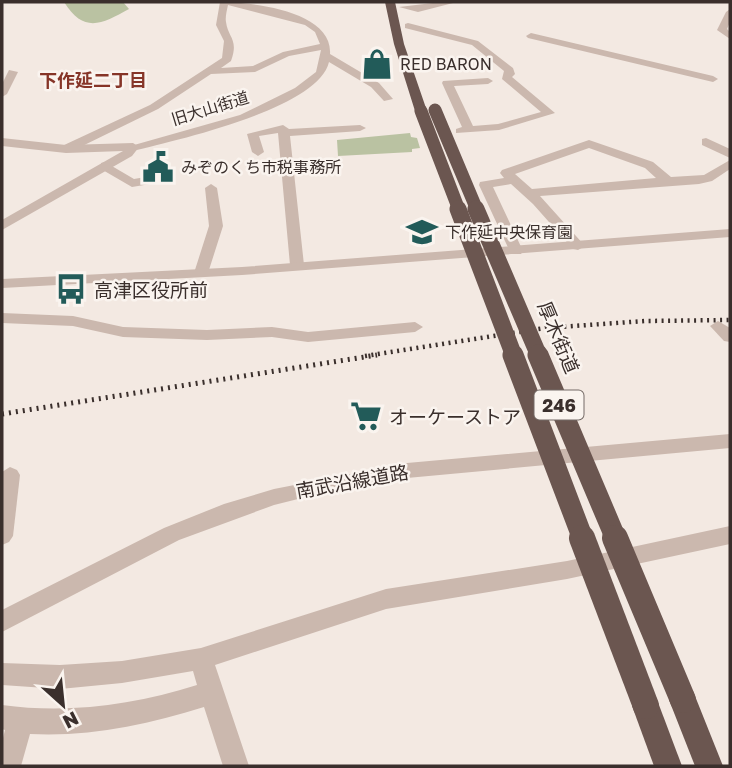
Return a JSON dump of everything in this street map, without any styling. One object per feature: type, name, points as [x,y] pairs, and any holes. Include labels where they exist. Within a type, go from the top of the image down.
[{"type":"highway","name":"厚木街道","points":[[390,2],[399,44],[429,107],[709,766]]},
{"type":"highway","points":[[402,5],[416,54]]},
{"type":"highway","name":"厚木街道","points":[[429,107],[668,766]]},
{"type":"street","points":[[66,149],[154,107],[227,59],[230,47],[228,34],[221,25],[226,2],[298,19],[318,30],[324,37],[325,50]]},
{"type":"street","points":[[402,5],[418,9],[453,2]]},
{"type":"street","points":[[730,12],[722,30],[730,36]]},
{"type":"street","points":[[408,26],[417,26],[475,43],[509,70],[508,75],[549,113],[499,127],[465,131],[447,83],[488,81]]},
{"type":"street","points":[[531,36],[713,79]]},
{"type":"street","points":[[212,71],[255,69],[282,55],[325,50],[375,85],[388,99]]},
{"type":"street","name":"旧大山街道","points":[[2,142],[66,149],[133,147],[244,117],[312,81],[321,73],[325,50]]},
{"type":"street","points":[[2,94],[13,72]]},
{"type":"street","points":[[258,152],[253,134],[283,128],[297,265]]},
{"type":"street","points":[[284,133],[360,128]]},
{"type":"street","points":[[706,142],[730,154]]},
{"type":"street","points":[[578,246],[530,193],[506,173],[589,144],[649,165],[667,181]]},
{"type":"street","points":[[2,226],[133,147]]},
{"type":"street","points":[[530,193],[708,178],[730,164]]},
{"type":"street","points":[[105,166],[132,183],[162,178]]},
{"type":"street","points":[[513,180],[485,185],[516,251]]},
{"type":"street","points":[[201,273],[216,226],[211,188]]},
{"type":"street","points":[[2,284],[516,251],[730,233]]},
{"type":"street","points":[[2,318],[73,321],[123,332],[207,335],[272,332],[308,337],[415,327]]},
{"type":"street","name":"南武沿線道路","points":[[2,622],[124,556],[182,529],[230,510],[341,480],[460,464],[730,441]]},
{"type":"street","points":[[2,536],[10,475]]},
{"type":"street","points":[[2,674],[85,675],[201,659],[342,611],[386,599],[567,569],[730,535]]},
{"type":"street","points":[[201,659],[236,766]]},
{"type":"street","points":[[8,766],[11,720],[130,716],[211,694]]},
{"type":"green space","points":[[64,2],[123,2],[129,9],[110,19],[94,23],[79,19]]},
{"type":"green space","points":[[410,133],[411,137],[417,138],[420,148],[412,149],[412,152],[338,156],[337,140]]},
{"type":"railway","points":[[365,356],[545,328],[645,321],[730,320]]},
{"type":"railway","points":[[2,414],[377,355]]},
{"type":"place","name":"RED BARON","points":[[377,64]]},
{"type":"place","name":"みぞのくち市税事務所","points":[[158,167]]},
{"type":"place","name":"下作延中央保育園","points":[[422,232]]},
{"type":"place","name":"高津区役所前","points":[[71,289]]},
{"type":"place","name":"オーケーストア","points":[[366,416]]},
{"type":"district","name":"下作延二丁目","points":[[93,80]]}]
